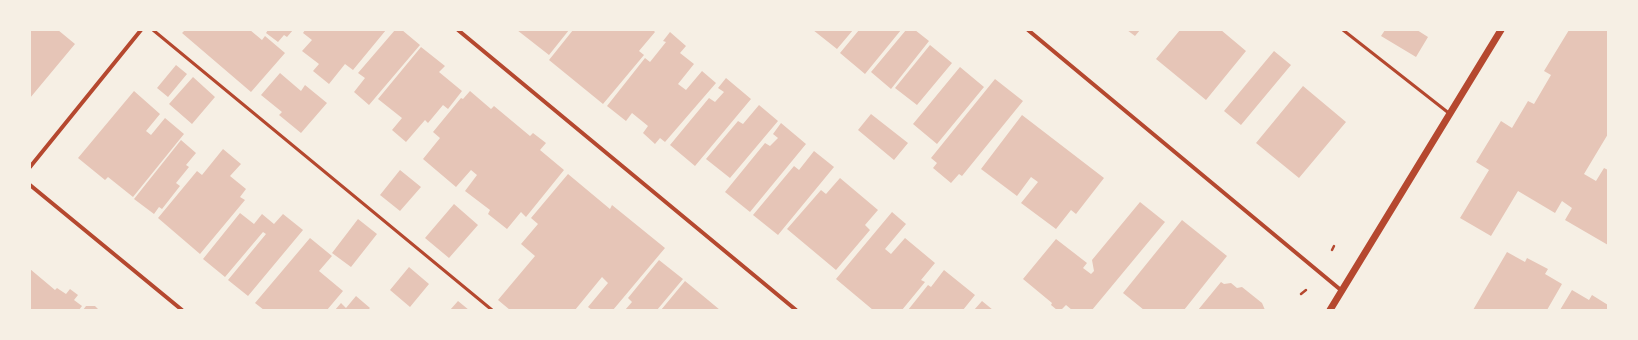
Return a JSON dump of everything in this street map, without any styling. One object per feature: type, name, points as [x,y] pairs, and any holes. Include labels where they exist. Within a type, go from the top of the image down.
[{"type":"street","points":[[30,167],[141,30]]},
{"type":"street","points":[[458,30],[796,310]]},
{"type":"street","points":[[1028,30],[1342,291]]},
{"type":"street","points":[[1330,310],[1451,115],[1501,30]]},
{"type":"street","points":[[30,185],[182,310]]},
{"type":"lane","points":[[153,30],[492,310]]},
{"type":"lane","points":[[1343,30],[1451,115]]},
{"type":"path","points":[[1332,250],[1334,246]]},
{"type":"path","points":[[1301,294],[1306,290]]},
{"type":"building","points":[[30,30],[58,30],[75,44],[30,98]]},
{"type":"building","points":[[185,30],[250,30],[262,40],[265,36],[285,53],[251,92],[182,33]]},
{"type":"building","points":[[268,30],[293,30],[287,37],[284,35],[278,42],[266,33]]},
{"type":"building","points":[[305,30],[386,30],[353,70],[345,64],[329,84],[313,71],[319,64],[302,51],[312,40],[303,33]]},
{"type":"building","points":[[395,30],[402,30],[420,45],[369,105],[354,92],[365,78],[358,73]]},
{"type":"building","points":[[517,30],[569,30],[549,55]]},
{"type":"building","points":[[573,30],[653,30],[655,32],[639,51],[644,55],[603,104],[549,60]]},
{"type":"building","points":[[813,30],[853,30],[837,49]]},
{"type":"building","points":[[859,30],[901,30],[865,74],[840,53]]},
{"type":"building","points":[[906,30],[915,30],[929,41],[891,89],[871,72]]},
{"type":"building","points":[[1127,30],[1140,30],[1135,36]]},
{"type":"building","points":[[1180,30],[1221,30],[1246,51],[1206,100],[1156,59]]},
{"type":"building","points":[[1385,30],[1417,30],[1428,37],[1416,57],[1381,36]]},
{"type":"building","points":[[1569,30],[1608,30],[1608,134],[1584,174],[1596,181],[1604,168],[1608,170],[1608,245],[1565,220],[1572,208],[1562,201],[1555,213],[1518,191],[1491,236],[1460,218],[1489,170],[1476,162],[1501,121],[1512,128],[1528,101],[1534,104],[1551,75],[1544,71]]},
{"type":"building","points":[[670,32],[686,46],[680,53],[694,64],[678,84],[686,90],[702,71],[716,83],[665,142],[660,138],[655,144],[643,133],[648,126],[632,113],[626,121],[607,106],[645,58],[650,62],[666,42],[663,41]]},
{"type":"building","points":[[930,45],[952,63],[917,105],[895,88]]},
{"type":"building","points":[[421,47],[445,66],[439,72],[462,91],[448,109],[443,105],[428,123],[425,120],[406,142],[392,130],[402,118],[378,99]]},
{"type":"building","points":[[1274,51],[1291,65],[1241,125],[1224,111]]},
{"type":"building","points":[[176,65],[187,74],[168,97],[157,88]]},
{"type":"building","points":[[960,67],[984,87],[937,144],[913,124]]},
{"type":"building","points":[[280,73],[301,91],[305,85],[327,103],[301,133],[279,115],[282,112],[261,95]]},
{"type":"building","points":[[193,77],[215,97],[192,124],[169,104]]},
{"type":"building","points":[[726,78],[751,99],[695,166],[670,145],[709,98],[715,102],[724,92],[718,88]]},
{"type":"building","points":[[995,79],[1023,101],[962,176],[959,174],[951,183],[933,168],[937,163],[931,158]]},
{"type":"building","points":[[1303,86],[1346,122],[1299,178],[1256,143]]},
{"type":"building","points":[[134,91],[160,114],[146,131],[151,135],[165,118],[184,134],[133,197],[108,177],[105,180],[78,158]]},
{"type":"building","points":[[470,91],[491,109],[494,106],[530,136],[533,133],[546,143],[540,150],[564,170],[526,217],[521,212],[507,229],[488,214],[490,210],[465,191],[477,175],[471,170],[456,187],[423,159],[440,138],[433,132],[461,98],[463,99]]},
{"type":"building","points":[[759,105],[778,121],[730,178],[706,159],[738,121],[743,124]]},
{"type":"building","points":[[871,114],[908,143],[894,160],[858,130]]},
{"type":"building","points":[[1022,115],[1104,178],[1076,214],[1071,210],[1056,229],[1021,203],[1038,182],[1031,177],[1017,196],[981,169]]},
{"type":"building","points":[[781,123],[806,144],[750,212],[725,192],[765,143],[770,146],[778,138],[773,134]]},
{"type":"building","points":[[181,140],[196,153],[186,165],[189,167],[176,183],[180,186],[162,209],[159,207],[154,214],[134,199]]},
{"type":"building","points":[[223,149],[241,164],[230,176],[246,189],[240,197],[245,200],[200,254],[158,218],[197,171],[202,175]]},
{"type":"building","points":[[814,151],[834,167],[778,235],[753,215],[794,166],[799,170]]},
{"type":"building","points":[[400,170],[421,187],[400,211],[380,195]]},
{"type":"building","points":[[568,174],[610,209],[612,205],[665,248],[613,310],[592,310],[588,307],[608,283],[602,277],[575,310],[510,310],[498,300],[535,256],[521,244],[538,224],[531,218]]},
{"type":"building","points":[[840,178],[878,210],[865,225],[870,230],[836,270],[787,229],[821,190],[826,194]]},
{"type":"building","points":[[1140,202],[1165,222],[1092,310],[1072,310],[1066,305],[1061,310],[1057,310],[1051,305],[1052,303],[1023,279],[1056,239],[1087,263],[1083,268],[1091,274],[1094,271],[1092,260]]},
{"type":"building","points":[[454,204],[478,225],[449,258],[425,238]]},
{"type":"building","points":[[892,212],[906,224],[885,249],[891,254],[905,238],[935,263],[921,280],[925,282],[902,310],[873,310],[836,279]]},
{"type":"building","points":[[240,213],[254,224],[262,214],[274,224],[283,214],[303,230],[248,296],[228,280],[266,234],[263,232],[225,277],[203,259]]},
{"type":"building","points":[[358,219],[377,234],[351,267],[332,253]]},
{"type":"building","points":[[1182,220],[1227,256],[1184,310],[1144,310],[1123,293]]},
{"type":"building","points":[[310,238],[332,256],[319,271],[343,291],[327,310],[264,310],[255,303]]},
{"type":"building","points":[[1507,252],[1525,262],[1527,258],[1548,269],[1545,274],[1562,284],[1547,310],[1473,310]]},
{"type":"building","points":[[659,260],[683,279],[657,310],[625,310],[632,302],[628,298]]},
{"type":"building","points":[[409,267],[429,284],[410,307],[390,290]]},
{"type":"building","points":[[30,269],[55,290],[57,288],[66,294],[70,289],[78,295],[74,300],[82,306],[79,310],[30,310]]},
{"type":"building","points":[[944,270],[975,295],[963,310],[908,310],[928,285],[931,287]]},
{"type":"building","points":[[685,281],[708,300],[720,310],[661,310]]},
{"type":"building","points":[[1221,282],[1224,284],[1231,283],[1237,288],[1242,287],[1262,303],[1265,310],[1198,310]]},
{"type":"building","points":[[1572,290],[1589,300],[1592,295],[1608,305],[1608,310],[1560,310]]},
{"type":"building","points":[[356,296],[370,308],[368,310],[335,310],[341,303],[346,308]]},
{"type":"building","points":[[458,301],[469,310],[450,310]]},
{"type":"building","points":[[982,301],[993,310],[974,310]]},
{"type":"building","points":[[86,306],[95,306],[99,310],[83,310]]}]
